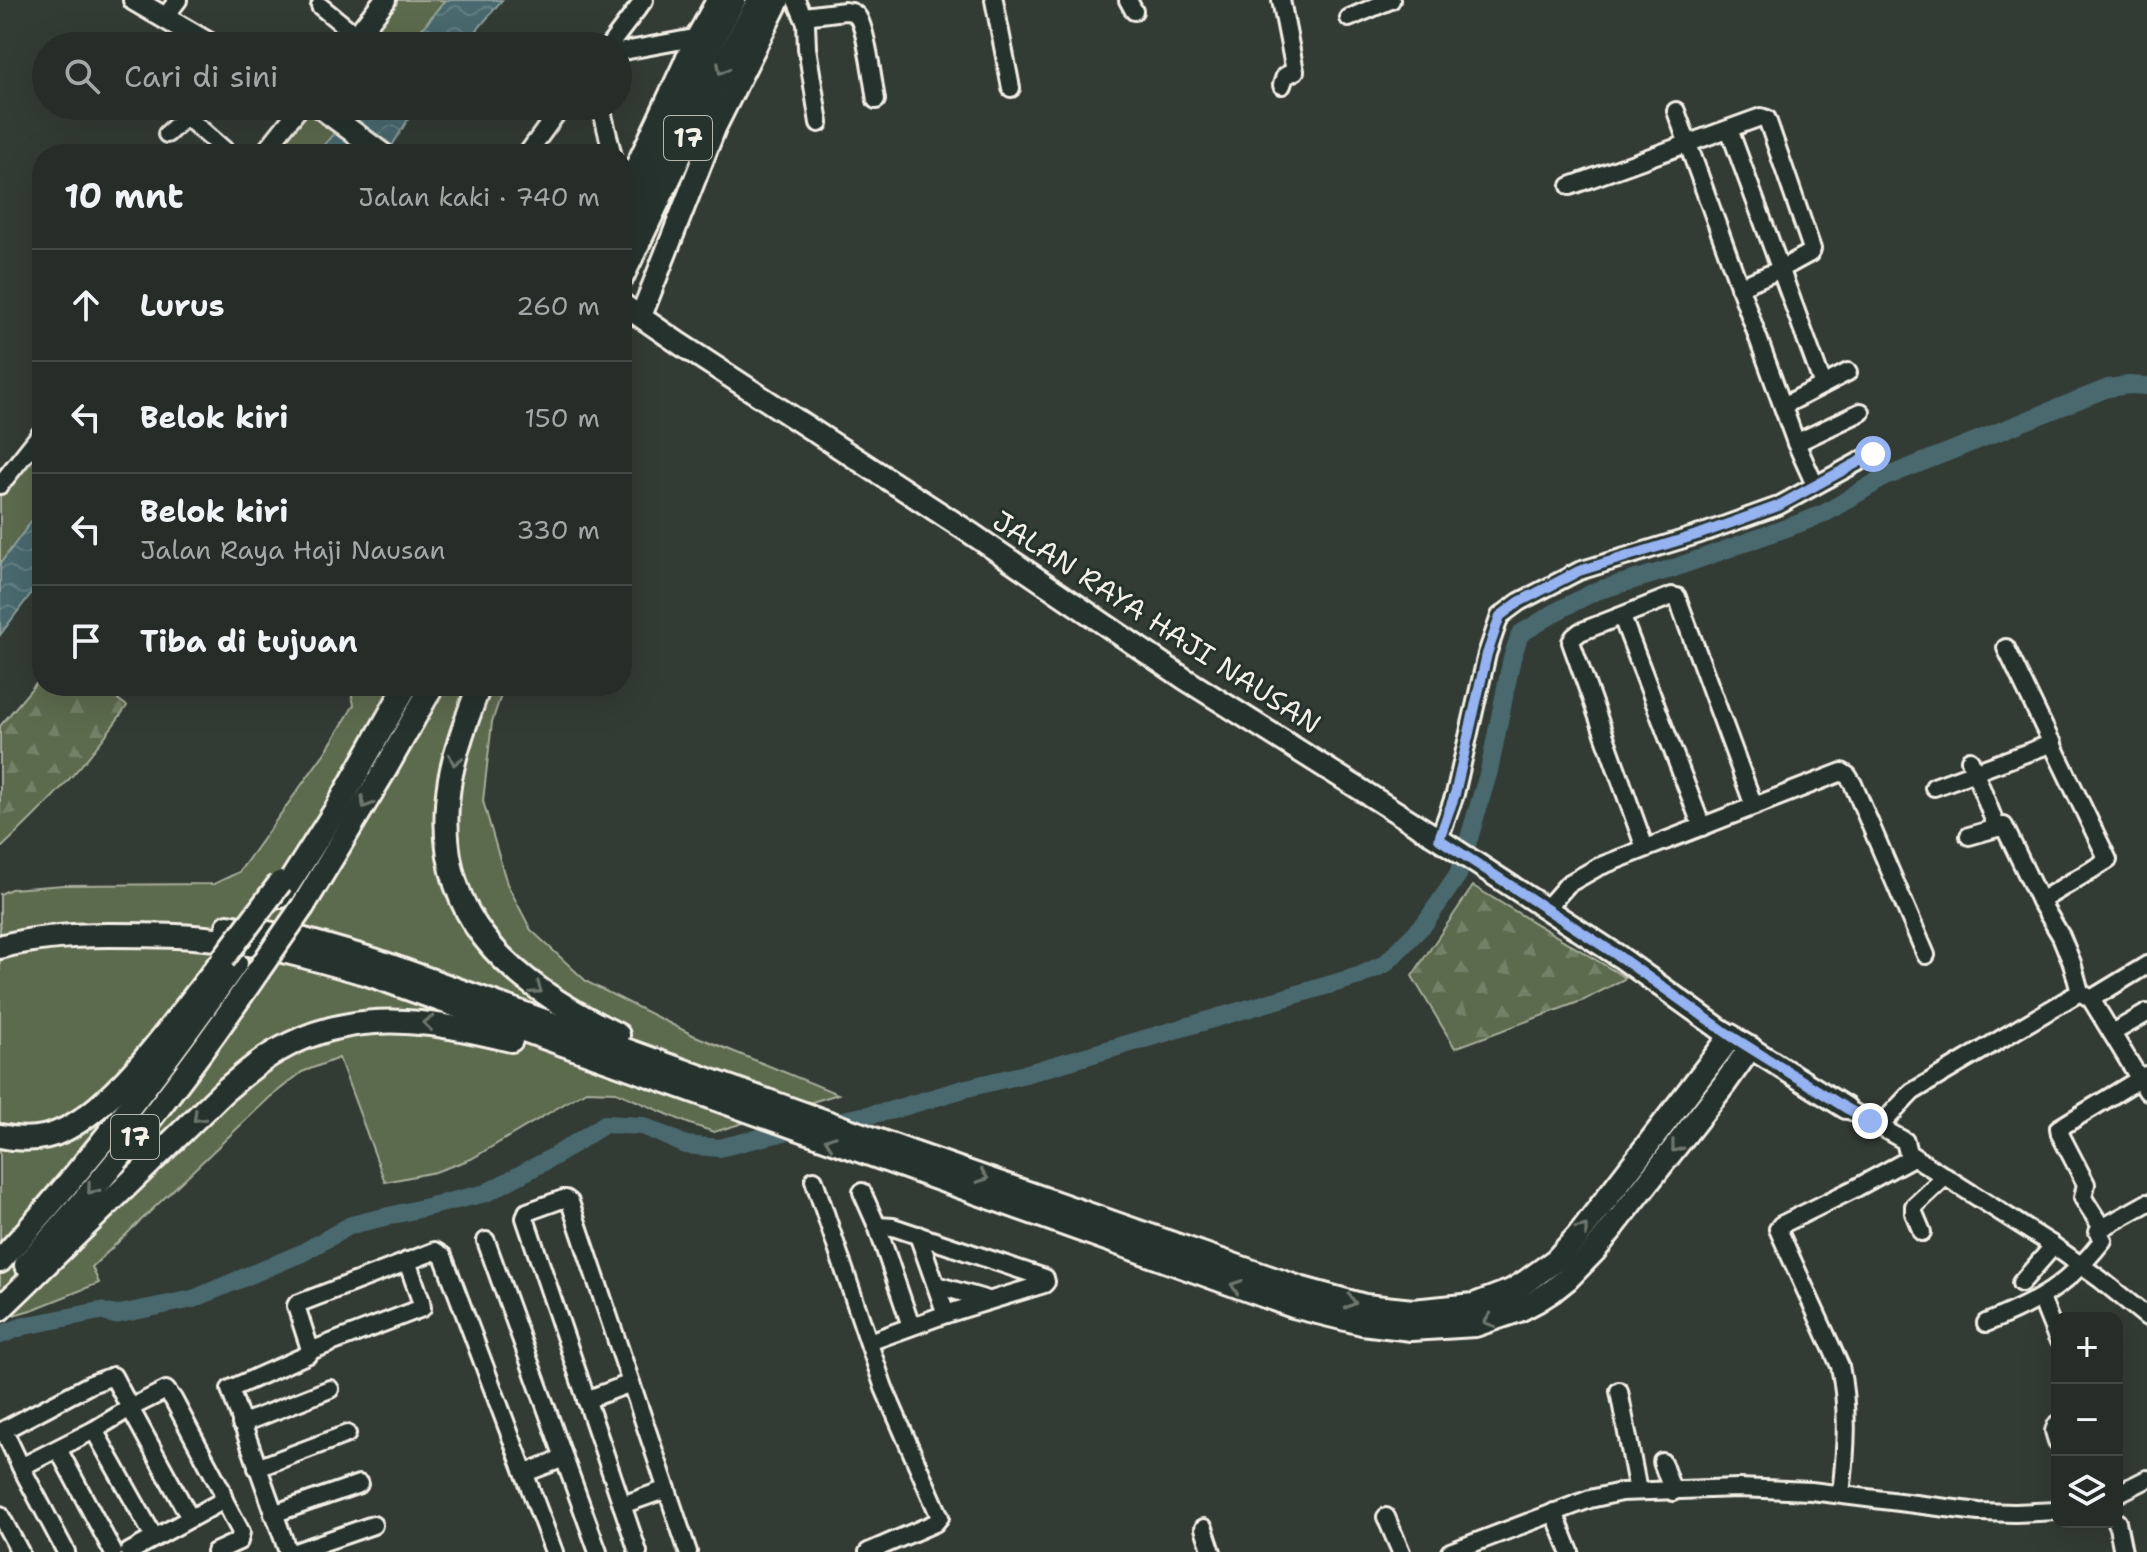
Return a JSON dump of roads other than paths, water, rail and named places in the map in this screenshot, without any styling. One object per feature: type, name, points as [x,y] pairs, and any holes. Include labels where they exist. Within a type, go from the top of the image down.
[{"type":"highway","name":"17","points":[[632,211],[734,0]]},
{"type":"highway","name":"17","points":[[632,255],[711,90],[759,0]]},
{"type":"highway","points":[[632,266],[645,226]]},
{"type":"highway","name":"17","points":[[0,1261],[125,1114],[204,1010],[307,856],[401,696]]},
{"type":"highway","name":"17","points":[[0,1293],[120,1155],[234,1006],[303,906],[426,696]]},
{"type":"highway","points":[[476,696],[456,753],[446,830],[449,859],[457,887],[482,935],[502,959],[549,997],[619,1036],[732,1087]]},
{"type":"highway","points":[[0,1136],[33,1139],[66,1130],[101,1104],[128,1077],[280,883],[381,732]]},
{"type":"highway","points":[[0,934],[44,925],[124,921],[220,926],[278,934],[337,948],[732,1087],[1087,1223],[1293,1306],[1336,1318],[1411,1329],[1475,1325],[1507,1315],[1552,1291],[1580,1266],[1723,1086],[1735,1048]]},
{"type":"highway","points":[[0,947],[44,938],[128,935],[181,936],[262,947],[368,974],[640,1073],[1087,1223]]},
{"type":"highway","points":[[0,1309],[241,1077],[274,1052],[324,1030],[380,1021],[441,1024],[640,1073]]},
{"type":"main road","points":[[134,0],[188,32]]},
{"type":"main road","points":[[360,32],[385,0]]},
{"type":"main road","points":[[641,316],[715,128],[779,0]]},
{"type":"main road","points":[[337,120],[369,144]]},
{"type":"main road","name":"JALAN RAYA HAJI NAUSAN","points":[[632,310],[972,534],[1185,679],[1620,957],[1735,1048],[1846,1108]]},
{"type":"street","points":[[164,18],[178,0]]},
{"type":"street","points":[[620,32],[644,0]]},
{"type":"street","points":[[632,171],[715,0]]},
{"type":"street","points":[[796,0],[804,16],[819,123]]},
{"type":"street","points":[[994,0],[1011,88]]},
{"type":"street","points":[[1281,0],[1295,71],[1285,76],[1282,85]]},
{"type":"street","points":[[1349,18],[1391,0]]},
{"type":"street","points":[[320,6],[345,32]]},
{"type":"street","points":[[804,16],[837,11],[855,14],[861,24],[876,100]]},
{"type":"street","points":[[632,49],[694,38]]},
{"type":"street","points":[[1676,111],[1796,443],[1815,485]]},
{"type":"street","points":[[1570,186],[1761,117],[1767,119],[1812,246],[1810,253],[1739,287]]},
{"type":"street","points":[[167,134],[185,120]]},
{"type":"street","points":[[190,120],[218,144]]},
{"type":"street","points":[[271,144],[290,120]]},
{"type":"street","points":[[534,144],[552,120]]},
{"type":"street","points":[[600,120],[606,127]]},
{"type":"street","points":[[604,120],[610,144]]},
{"type":"street","points":[[1729,129],[1823,385]]},
{"type":"street","points":[[1783,406],[1848,372]]},
{"type":"street","points":[[1796,443],[1861,412]]},
{"type":"street","points":[[0,485],[32,445]]},
{"type":"street","points":[[1442,841],[1487,654],[1500,616],[1519,602],[1579,571],[1778,506],[1873,454]]},
{"type":"street","points":[[1645,848],[1571,642],[1580,632],[1672,596],[1677,597],[1754,806]]},
{"type":"street","points":[[1622,617],[1702,827]]},
{"type":"street","points":[[2006,648],[2108,860],[2040,901]]},
{"type":"street","points":[[1934,787],[1972,766],[2053,743]]},
{"type":"street","points":[[1972,766],[1997,828]]},
{"type":"street","points":[[1546,909],[1560,891],[1578,877],[1842,772],[1848,776],[1926,955]]},
{"type":"street","points":[[1969,836],[2004,826],[2040,901],[2061,936],[2086,996],[2145,1082],[2059,1128],[2086,1184],[2083,1198],[2102,1228]]},
{"type":"street","points":[[1881,1125],[1912,1092],[2147,965]]},
{"type":"street","points":[[2112,1033],[2147,1013]]},
{"type":"street","name":"JALAN RAYA HAJI NAUSAN","points":[[1846,1108],[1905,1141],[1908,1153],[1913,1157],[2051,1244],[2145,1310]]},
{"type":"street","points":[[1841,1494],[1846,1417],[1840,1366],[1778,1229],[1913,1157]]},
{"type":"street","points":[[1922,1232],[1914,1206],[1945,1177]]},
{"type":"street","points":[[814,1180],[884,1388],[940,1517],[935,1523],[868,1552]]},
{"type":"street","points":[[862,1192],[877,1226],[911,1326]]},
{"type":"street","points":[[638,1552],[525,1218],[527,1212],[563,1199],[570,1202],[688,1552]]},
{"type":"street","points":[[1986,1323],[2041,1298],[2082,1267],[2103,1240],[2098,1232],[2102,1228],[2147,1203]]},
{"type":"street","points":[[869,1342],[1044,1284],[1046,1280],[918,1235],[889,1226],[877,1226]]},
{"type":"street","points":[[918,1235],[946,1314]]},
{"type":"street","points":[[486,1241],[598,1552]]},
{"type":"street","points":[[2021,1283],[2049,1251],[2051,1244]]},
{"type":"street","points":[[310,1351],[297,1304],[435,1251],[443,1256],[554,1552]]},
{"type":"street","points":[[288,1552],[229,1392],[232,1386],[310,1351],[422,1308],[407,1261]]},
{"type":"street","points":[[936,1285],[989,1301]]},
{"type":"street","points":[[2041,1298],[2051,1323]]},
{"type":"street","points":[[66,1552],[2,1432],[91,1384],[113,1376],[190,1518]]},
{"type":"street","points":[[586,1400],[631,1383]]},
{"type":"street","points":[[241,1424],[330,1389]]},
{"type":"street","points":[[21,1467],[166,1390],[241,1532],[241,1546],[215,1552]]},
{"type":"street","points":[[1619,1391],[1638,1491]]},
{"type":"street","points":[[94,1430],[154,1537]]},
{"type":"street","points":[[257,1468],[347,1434]]},
{"type":"street","points":[[58,1449],[113,1552]]},
{"type":"street","points":[[525,1473],[564,1458]]},
{"type":"street","points":[[1662,1462],[1673,1492]]},
{"type":"street","points":[[2123,1491],[2147,1479]]},
{"type":"street","points":[[273,1514],[359,1484]]},
{"type":"street","points":[[1450,1552],[1606,1494],[1638,1491],[1738,1488],[1811,1491],[1979,1512],[2051,1511]]},
{"type":"street","points":[[622,1505],[667,1489]]},
{"type":"street","points":[[129,1552],[224,1500]]},
{"type":"street","points":[[1554,1512],[1567,1544]]},
{"type":"street","points":[[0,1515],[20,1552]]},
{"type":"street","points":[[1386,1517],[1401,1552]]},
{"type":"street","points":[[295,1552],[373,1525]]},
{"type":"street","points":[[1204,1528],[1212,1552]]},
{"type":"street","points":[[2118,1528],[2123,1552]]},
{"type":"water","points":[[446,0],[502,0],[476,32],[420,32]]},
{"type":"water","points":[[346,120],[408,120],[393,144],[325,144]]},
{"type":"water","points":[[32,521],[32,592],[0,635],[0,564]]},
{"type":"waterway","points":[[826,1123],[889,1111],[1025,1074],[1359,976],[1385,964],[1425,923],[1458,875],[1489,771],[1512,658],[1520,634],[1596,591],[1674,568],[1803,522],[1827,512],[1883,478],[2108,388],[2147,386]]},
{"type":"waterway","points":[[0,1335],[24,1326],[100,1311],[115,1315],[193,1299],[302,1253],[351,1225],[486,1193],[555,1156],[605,1124],[643,1126],[686,1145],[719,1148],[801,1128]]}]
